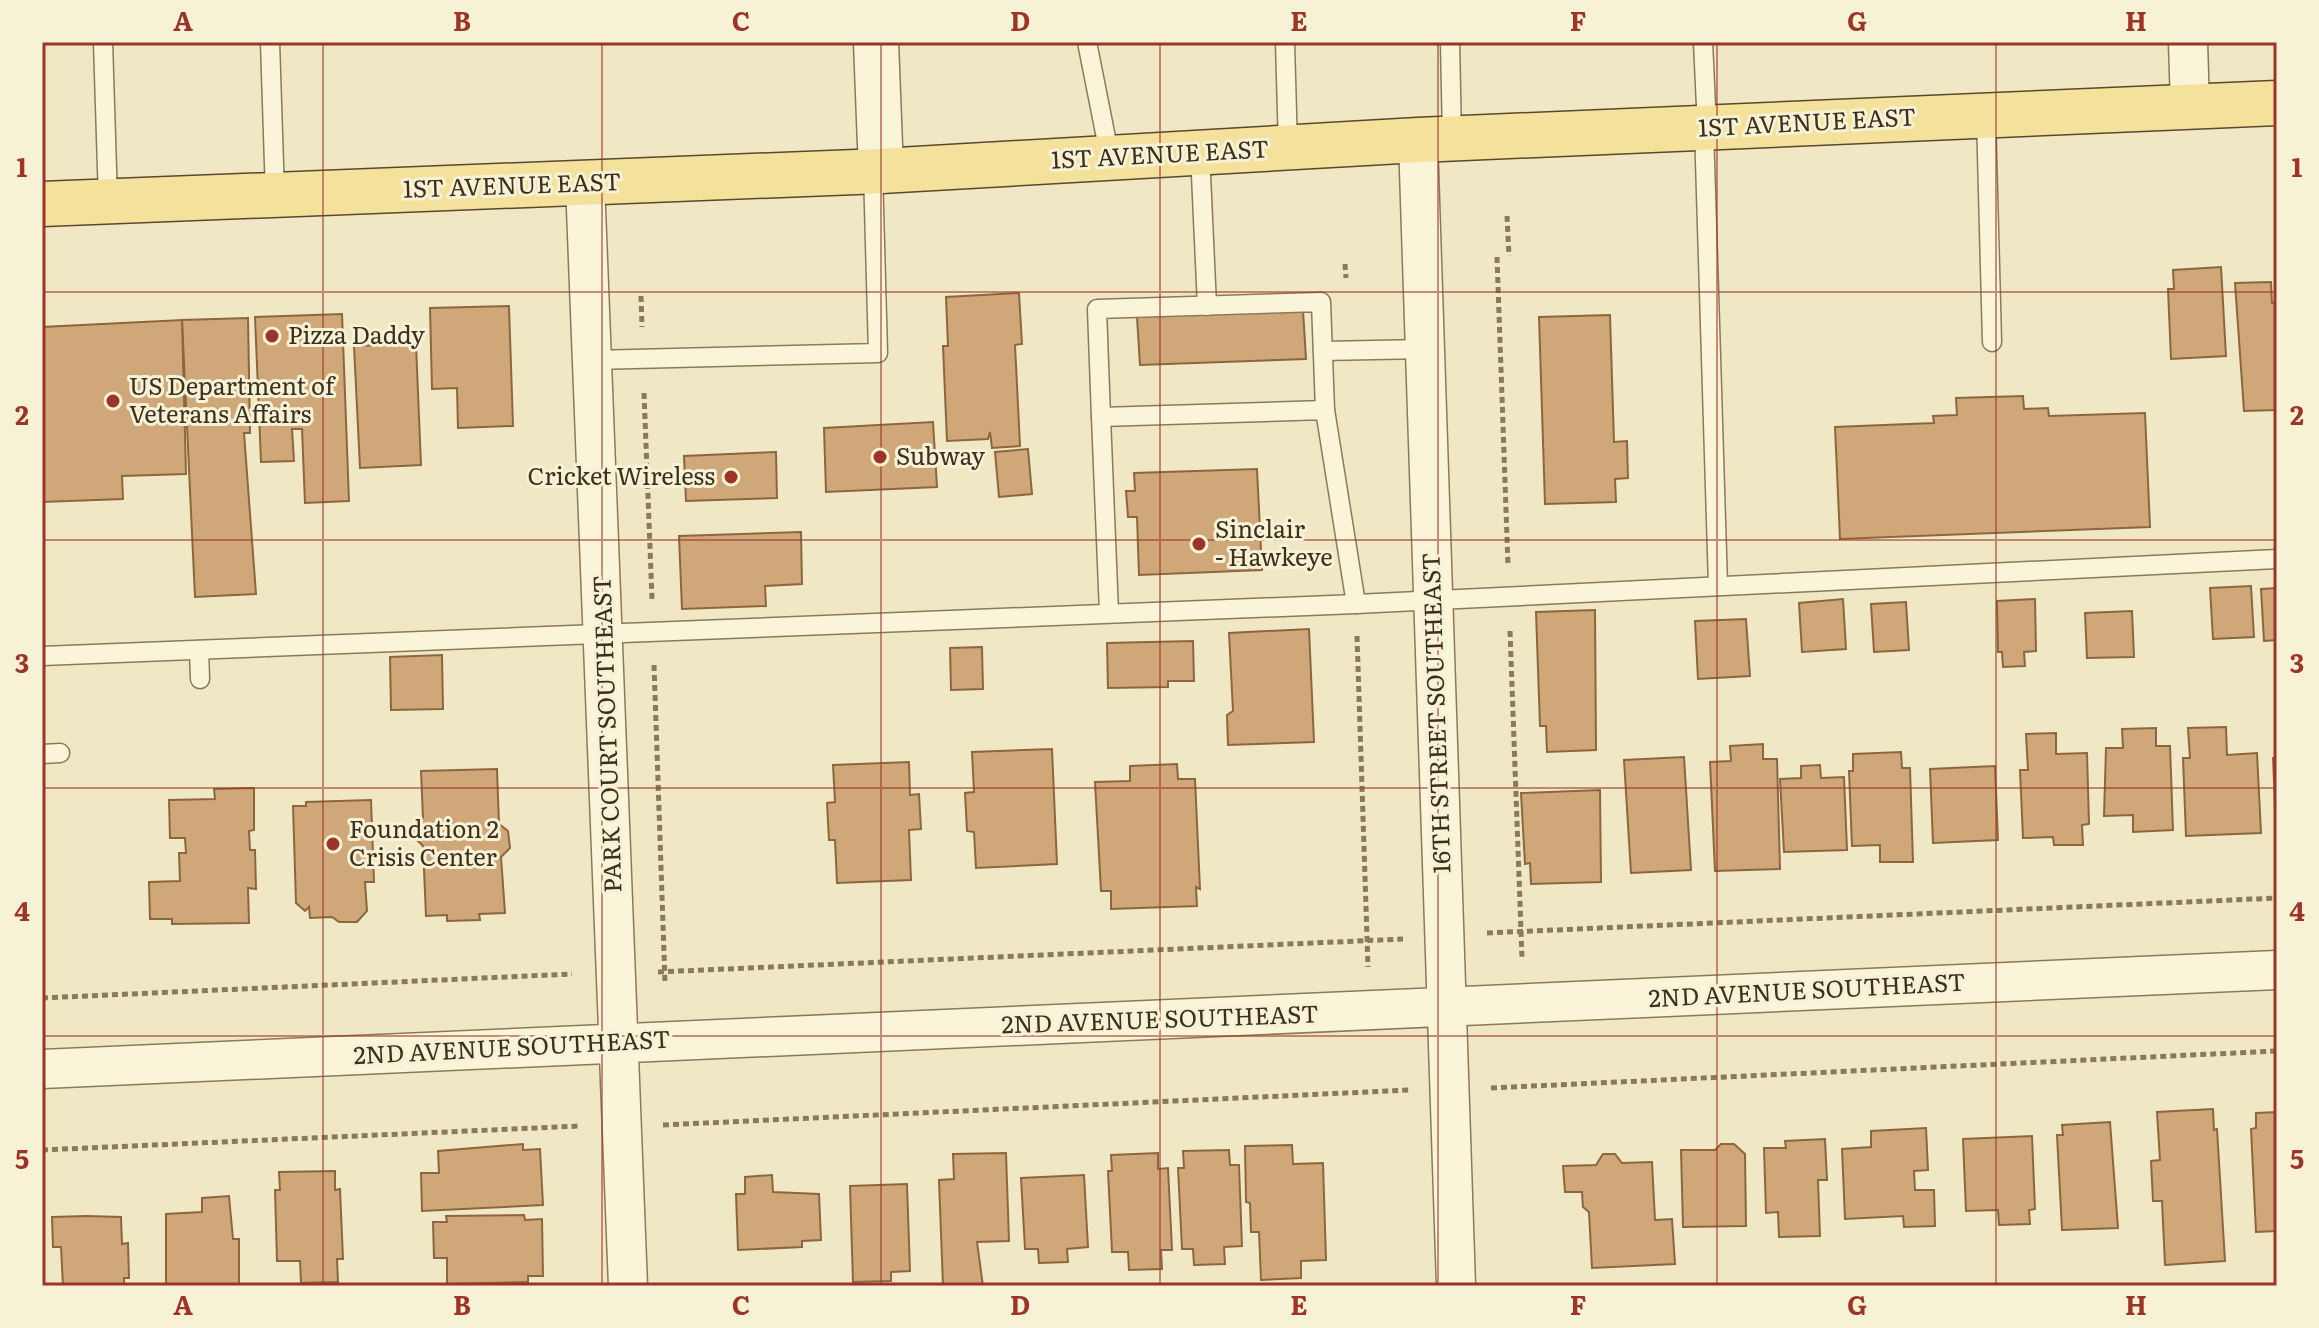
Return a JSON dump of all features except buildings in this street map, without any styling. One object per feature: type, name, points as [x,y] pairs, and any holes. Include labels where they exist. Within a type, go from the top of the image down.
[{"type":"main road","name":"1ST AVENUE EAST","points":[[42,204],[877,171],[1435,140],[2277,103]]},
{"type":"street","points":[[876,42],[877,171]]},
{"type":"street","points":[[2188,42],[2190,106]]},
{"type":"street","name":"16TH STREET SOUTHEAST","points":[[1435,140],[1425,349],[1456,1286]]},
{"type":"street","name":"PARK COURT SOUTHEAST","points":[[585,183],[621,1043],[628,1286]]},
{"type":"street","name":"2ND AVENUE SOUTHEAST","points":[[42,1069],[2277,970]]},
{"type":"lane","points":[[103,42],[108,201]]},
{"type":"lane","points":[[270,42],[275,195]]},
{"type":"lane","points":[[1087,42],[1110,158]]},
{"type":"lane","points":[[1285,42],[1288,148]]},
{"type":"lane","points":[[1435,140],[1450,42]]},
{"type":"lane","points":[[1703,42],[1718,586]]},
{"type":"lane","points":[[1986,116],[1992,342]]},
{"type":"lane","points":[[1200,153],[1207,306]]},
{"type":"lane","points":[[593,360],[878,353],[877,171]]},
{"type":"lane","points":[[1109,613],[1097,309],[1321,302],[1325,410],[1356,604]]},
{"type":"lane","points":[[1323,351],[1425,349]]},
{"type":"lane","points":[[1101,417],[1325,410]]},
{"type":"lane","points":[[42,656],[1356,604],[2277,559]]},
{"type":"lane","points":[[199,650],[200,679]]},
{"type":"path","points":[[1507,216],[1509,256]]},
{"type":"path","points":[[1485,933],[2277,898]]},
{"type":"path","points":[[1521,932],[1522,958]]},
{"type":"path","points":[[657,972],[1405,939]]},
{"type":"path","points":[[42,998],[576,974]]},
{"type":"path","points":[[1486,1088],[2277,1051]]},
{"type":"path","points":[[662,1125],[1414,1090]]},
{"type":"path","points":[[42,1150],[580,1126]]},
{"type":"place","name":"Pizza Daddy","points":[[272,336]]},
{"type":"place","name":"US Department of Veterans Affairs","points":[[113,401]]},
{"type":"place","name":"Subway","points":[[880,457]]},
{"type":"place","name":"Cricket Wireless","points":[[731,477]]},
{"type":"place","name":"Sinclair - Hawkeye","points":[[1199,544]]},
{"type":"place","name":"Foundation 2 Crisis Center","points":[[333,844]]}]
